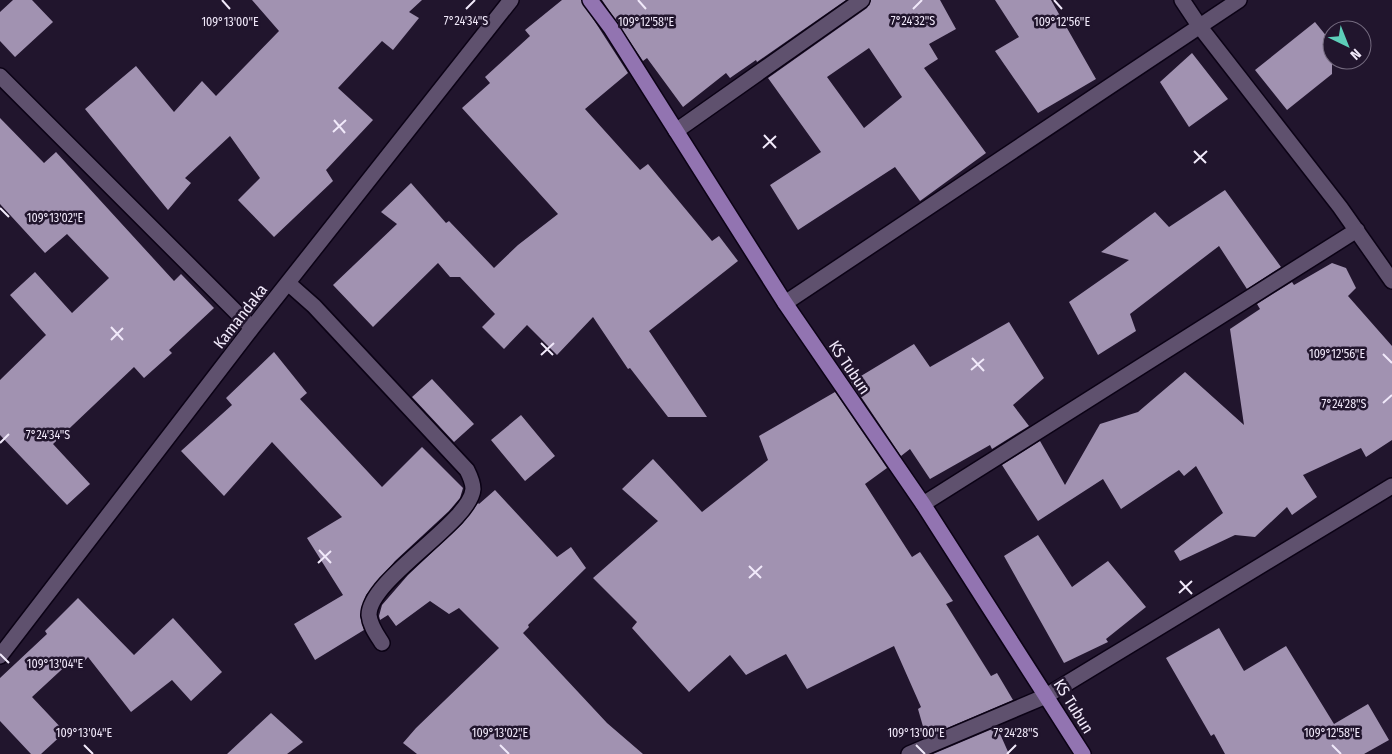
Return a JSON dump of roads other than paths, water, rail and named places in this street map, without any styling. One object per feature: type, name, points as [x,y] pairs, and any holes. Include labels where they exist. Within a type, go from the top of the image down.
[{"type":"main road","name":"KS Tubun","points":[[590,0],[611,28],[785,303],[923,504],[1083,754]]},
{"type":"street","name":"Kamandaka","points":[[0,656],[252,328],[511,0]]},
{"type":"street","points":[[676,131],[862,0]]},
{"type":"street","points":[[1182,0],[1200,27],[1357,230],[1392,282]]},
{"type":"street","points":[[785,303],[1240,0]]},
{"type":"street","points":[[0,76],[252,328]]},
{"type":"street","points":[[923,504],[1357,230]]},
{"type":"street","points":[[288,283],[314,306],[395,392],[467,470],[471,480],[473,490],[461,511],[376,595],[369,615],[372,626],[382,643]]},
{"type":"street","points":[[909,754],[1046,696],[1392,486]]}]
